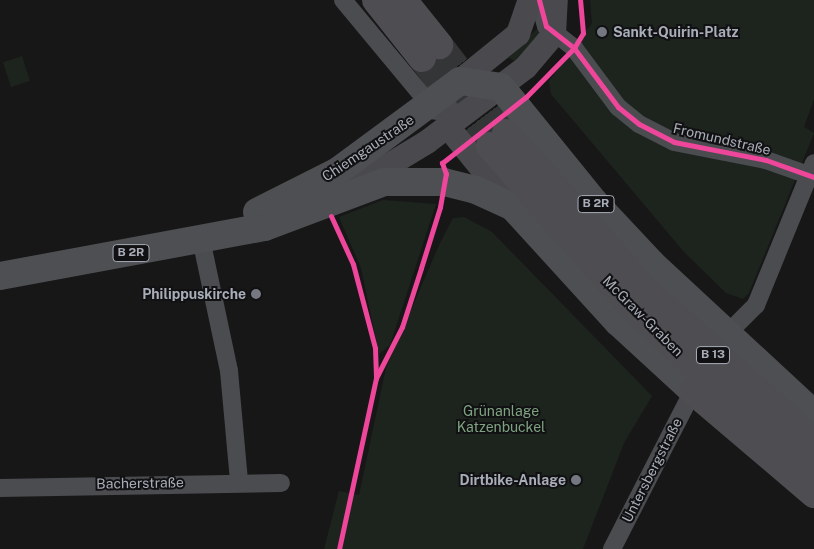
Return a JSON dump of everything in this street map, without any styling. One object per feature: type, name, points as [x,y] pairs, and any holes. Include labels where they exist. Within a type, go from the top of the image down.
[{"type":"highway","points":[[376,0],[430,52],[403,0]]},
{"type":"highway","name":"McGraw-Graben","points":[[814,442],[643,288],[498,140],[629,303],[708,379],[814,468]]},
{"type":"highway","name":"B 2R","points":[[693,391],[814,494]]},
{"type":"main road","points":[[513,207],[448,127],[456,84],[518,34],[530,0]]},
{"type":"main road","points":[[448,127],[501,87],[545,48],[554,34],[556,0]]},
{"type":"main road","name":"Chiemgaustraße","points":[[209,237],[338,171],[456,84]]},
{"type":"main road","points":[[456,84],[501,87]]},
{"type":"main road","name":"B 2R","points":[[501,87],[595,203],[725,336],[814,414]]},
{"type":"main road","name":"Chiemgaustraße","points":[[0,276],[266,227],[338,196],[448,127]]},
{"type":"main road","name":"B 2R","points":[[338,196],[384,182],[426,179],[476,190],[513,207],[618,322],[693,391]]},
{"type":"street","points":[[344,0],[448,127]]},
{"type":"street","name":"Fromundstraße","points":[[539,0],[546,26],[582,56],[618,107],[655,134],[812,171]]},
{"type":"street","points":[[725,336],[756,305],[812,171]]},
{"type":"street","points":[[209,237],[229,371],[239,480]]},
{"type":"street","name":"Untersbergstraße","points":[[612,549],[693,391]]},
{"type":"street","name":"Bacherstraße","points":[[0,488],[239,480],[281,482]]},
{"type":"green space","points":[[590,0],[814,0],[814,99],[804,127],[814,133],[749,293],[743,299],[726,293],[684,252],[551,94],[549,81],[592,23]]},
{"type":"green space","points":[[537,29],[541,32],[518,63],[507,57]]},
{"type":"green space","points":[[22,56],[30,81],[11,87],[3,62]]},
{"type":"green space","points":[[383,200],[436,204],[390,345],[379,354],[361,268],[339,217]]},
{"type":"green space","name":"Grünanlage Katzenbuckel","points":[[464,217],[492,232],[652,396],[624,443],[583,549],[324,549],[339,491],[359,495],[386,368],[440,243],[453,218]]},
{"type":"tunnel","points":[[439,45],[506,133]]},
{"type":"tunnel","points":[[422,58],[490,146]]},
{"type":"cycle path","points":[[539,0],[546,26],[574,48],[618,107],[639,124],[674,142],[766,160],[814,177]]},
{"type":"cycle path","points":[[376,378],[402,327],[440,207],[446,174],[442,163],[526,97],[574,48],[583,33],[580,0]]},
{"type":"cycle path","points":[[331,216],[353,264],[375,348],[376,378],[339,549]]},
{"type":"place","name":"Sankt-Quirin-Platz","points":[[602,32]]},
{"type":"place","name":"Philippuskirche","points":[[256,294]]},
{"type":"place","name":"Dirtbike-Anlage","points":[[576,480]]}]
